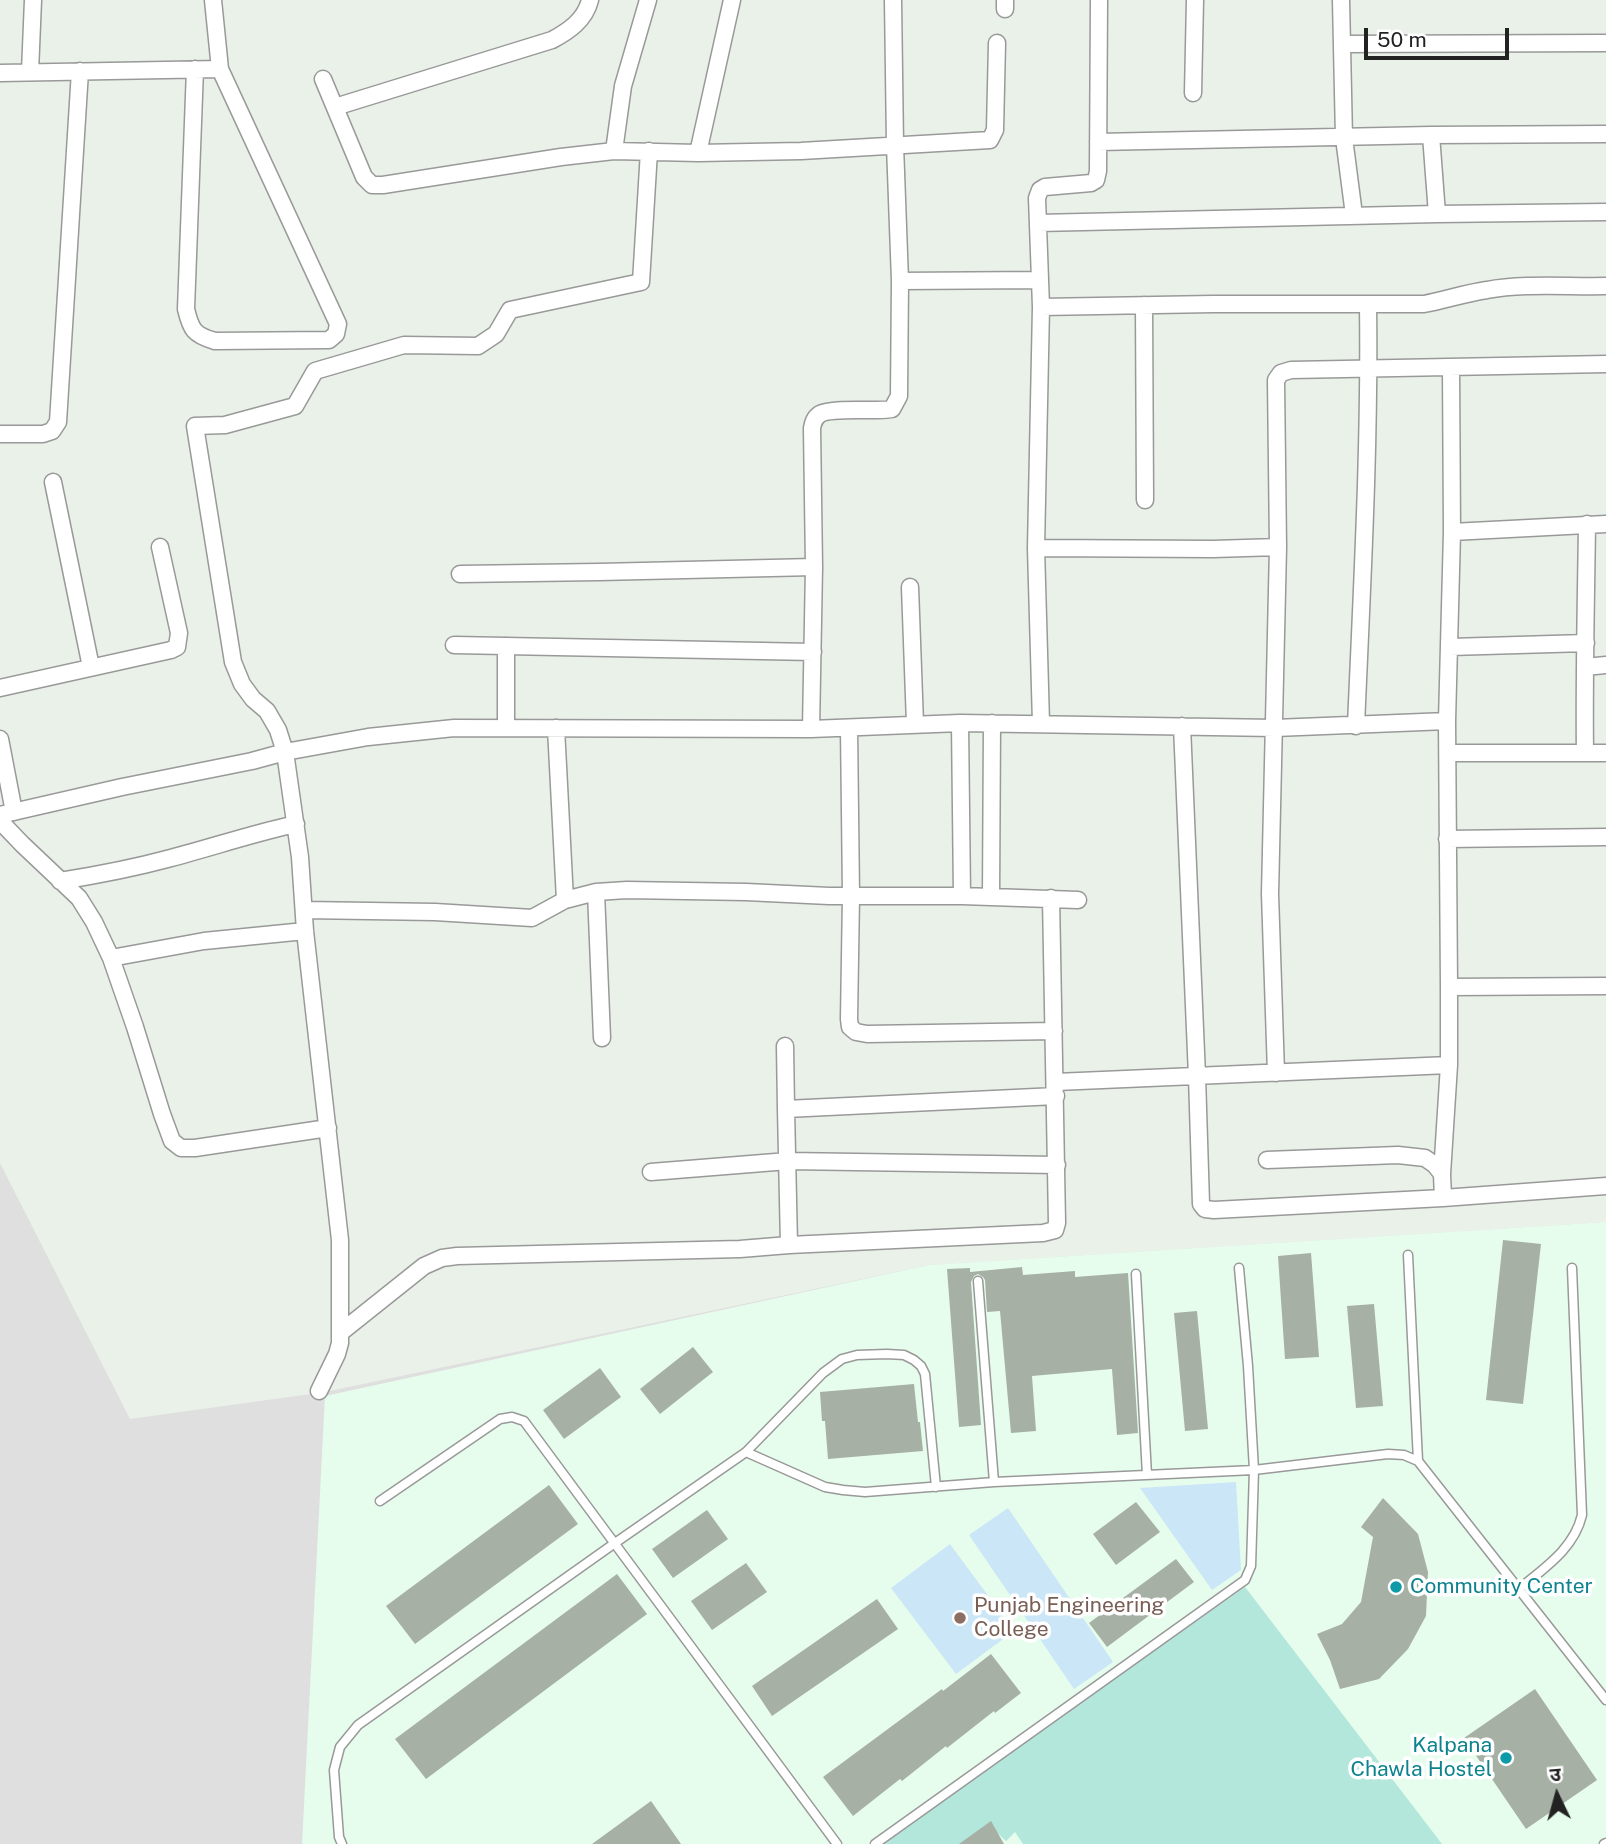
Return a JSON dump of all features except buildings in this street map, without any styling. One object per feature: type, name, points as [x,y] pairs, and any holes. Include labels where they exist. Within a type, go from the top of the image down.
[{"type":"street","points":[[30,72],[33,0]]},
{"type":"street","points":[[195,69],[186,309],[190,325],[200,337],[215,341],[329,340],[336,334],[338,324],[220,69],[214,0]]},
{"type":"street","points":[[335,107],[552,40],[570,30],[581,19],[590,0]]},
{"type":"street","points":[[614,151],[623,86],[648,0]]},
{"type":"street","points":[[698,153],[732,0]]},
{"type":"street","points":[[811,729],[814,420],[821,413],[831,411],[892,409],[898,396],[900,281],[893,0]]},
{"type":"street","points":[[1041,723],[1036,548],[1041,307],[1037,198],[1040,190],[1045,187],[1091,183],[1096,180],[1100,0]]},
{"type":"street","points":[[1193,93],[1195,0]]},
{"type":"street","points":[[1341,0],[1343,138],[1354,215]]},
{"type":"street","points":[[323,79],[364,177],[372,185],[383,186],[614,151],[801,151],[990,140],[995,130],[997,43]]},
{"type":"street","points":[[1342,44],[1606,43]]},
{"type":"street","points":[[0,73],[220,69]]},
{"type":"street","points":[[0,434],[43,434],[52,431],[58,422],[80,71]]},
{"type":"street","points":[[1098,142],[1606,134]]},
{"type":"street","points":[[1431,135],[1437,214]]},
{"type":"street","points":[[319,1391],[337,1354],[340,1333],[340,1240],[319,1066],[296,824],[285,752],[278,730],[267,711],[253,699],[242,684],[233,662],[195,426],[225,425],[295,406],[315,371],[404,345],[478,346],[496,334],[510,310],[641,282],[649,151]]},
{"type":"street","points":[[1038,223],[1606,212]]},
{"type":"street","points":[[900,281],[1040,280]]},
{"type":"street","points":[[1041,307],[1424,304],[1508,287],[1606,286]]},
{"type":"street","points":[[1356,726],[1369,367],[1368,304]]},
{"type":"street","points":[[1144,305],[1145,500]]},
{"type":"street","points":[[1276,1073],[1270,894],[1278,547],[1276,380],[1281,373],[1292,370],[1606,364]]},
{"type":"street","points":[[1443,1198],[1449,1065],[1447,721],[1452,532],[1451,368]]},
{"type":"street","points":[[53,482],[91,667]]},
{"type":"street","points":[[1585,754],[1587,524]]},
{"type":"street","points":[[1452,532],[1606,524]]},
{"type":"street","points":[[0,688],[177,647],[179,633],[160,547]]},
{"type":"street","points":[[1036,548],[1278,547]]},
{"type":"street","points":[[460,574],[814,567]]},
{"type":"street","points":[[910,587],[915,724]]},
{"type":"street","points":[[1450,647],[1586,643]]},
{"type":"street","points":[[454,645],[813,652]]},
{"type":"street","points":[[506,646],[506,728]]},
{"type":"street","points":[[1585,667],[1606,665]]},
{"type":"street","points":[[5,816],[122,787],[285,752],[428,729],[811,729],[960,723],[1275,728],[1447,721]]},
{"type":"street","points":[[960,723],[962,897]]},
{"type":"street","points":[[990,897],[992,723]]},
{"type":"street","points":[[1182,726],[1197,1076],[1199,1199],[1205,1209],[1443,1198],[1606,1186]]},
{"type":"street","points":[[556,728],[565,900]]},
{"type":"street","points":[[849,728],[850,1027],[856,1032],[867,1034],[1054,1031]]},
{"type":"street","points":[[0,739],[5,816],[60,881],[79,898],[94,922],[111,957],[172,1141],[181,1148],[195,1148],[328,1128]]},
{"type":"street","points":[[1448,753],[1606,753]]},
{"type":"street","points":[[60,881],[143,865],[296,824]]},
{"type":"street","points":[[1447,839],[1606,837]]},
{"type":"street","points":[[304,910],[435,912],[532,918],[565,900],[596,892],[627,890],[1078,900]]},
{"type":"street","points":[[596,892],[602,1038]]},
{"type":"street","points":[[340,1333],[424,1266],[442,1258],[484,1254],[740,1248],[1043,1233],[1055,1230],[1057,1165],[1051,898]]},
{"type":"street","points":[[111,957],[204,941],[305,932]]},
{"type":"street","points":[[1449,987],[1606,986]]},
{"type":"street","points":[[785,1046],[789,1245]]},
{"type":"street","points":[[786,1109],[1197,1076],[1449,1065]]},
{"type":"street","points":[[1268,1160],[1398,1154],[1425,1158],[1442,1174]]},
{"type":"street","points":[[650,1172],[788,1161],[1057,1165]]},
{"type":"lane","points":[[1408,1255],[1418,1461]]},
{"type":"lane","points":[[875,1844],[1245,1580],[1251,1566],[1254,1470],[1239,1268]]},
{"type":"lane","points":[[1519,1589],[1567,1547],[1575,1535],[1582,1515],[1572,1268]]},
{"type":"lane","points":[[1136,1274],[1147,1475]]},
{"type":"lane","points":[[978,1281],[994,1482]]},
{"type":"lane","points":[[342,1844],[339,1837],[334,1770],[340,1747],[358,1725],[746,1452],[823,1373],[842,1359],[857,1355],[904,1355],[920,1366],[925,1374],[936,1487]]},
{"type":"lane","points":[[380,1501],[500,1419],[512,1417],[524,1421],[837,1844]]},
{"type":"lane","points":[[746,1452],[825,1487],[865,1492],[994,1482],[1254,1470],[1388,1454],[1404,1455],[1418,1461],[1606,1700]]},
{"type":"shaded area","name":"Punjab Engineering College","points":[[0,1163],[130,1419],[325,1392],[929,1265],[1606,1222],[1606,1844],[0,1844]]},
{"type":"shaded area","name":"Punjab Engineering College","points":[[1606,1222],[1606,1844],[302,1844],[325,1396],[929,1265]]},
{"type":"shaded area","points":[[1236,1482],[1241,1570],[1212,1590],[1140,1488]]},
{"type":"shaded area","points":[[1008,1508],[1113,1662],[1074,1689],[969,1535]]},
{"type":"shaded area","points":[[950,1544],[1014,1631],[956,1674],[891,1588]]},
{"type":"shaded area","points":[[1245,1587],[1442,1844],[1023,1844],[1015,1832],[1006,1841],[990,1826],[965,1844],[879,1844]]},
{"type":"place","name":"Community Center","points":[[1396,1587]]},
{"type":"place","name":"Punjab Engineering College","points":[[960,1618]]},
{"type":"place","name":"Kalpana Chawla Hostel","points":[[1506,1758]]}]
